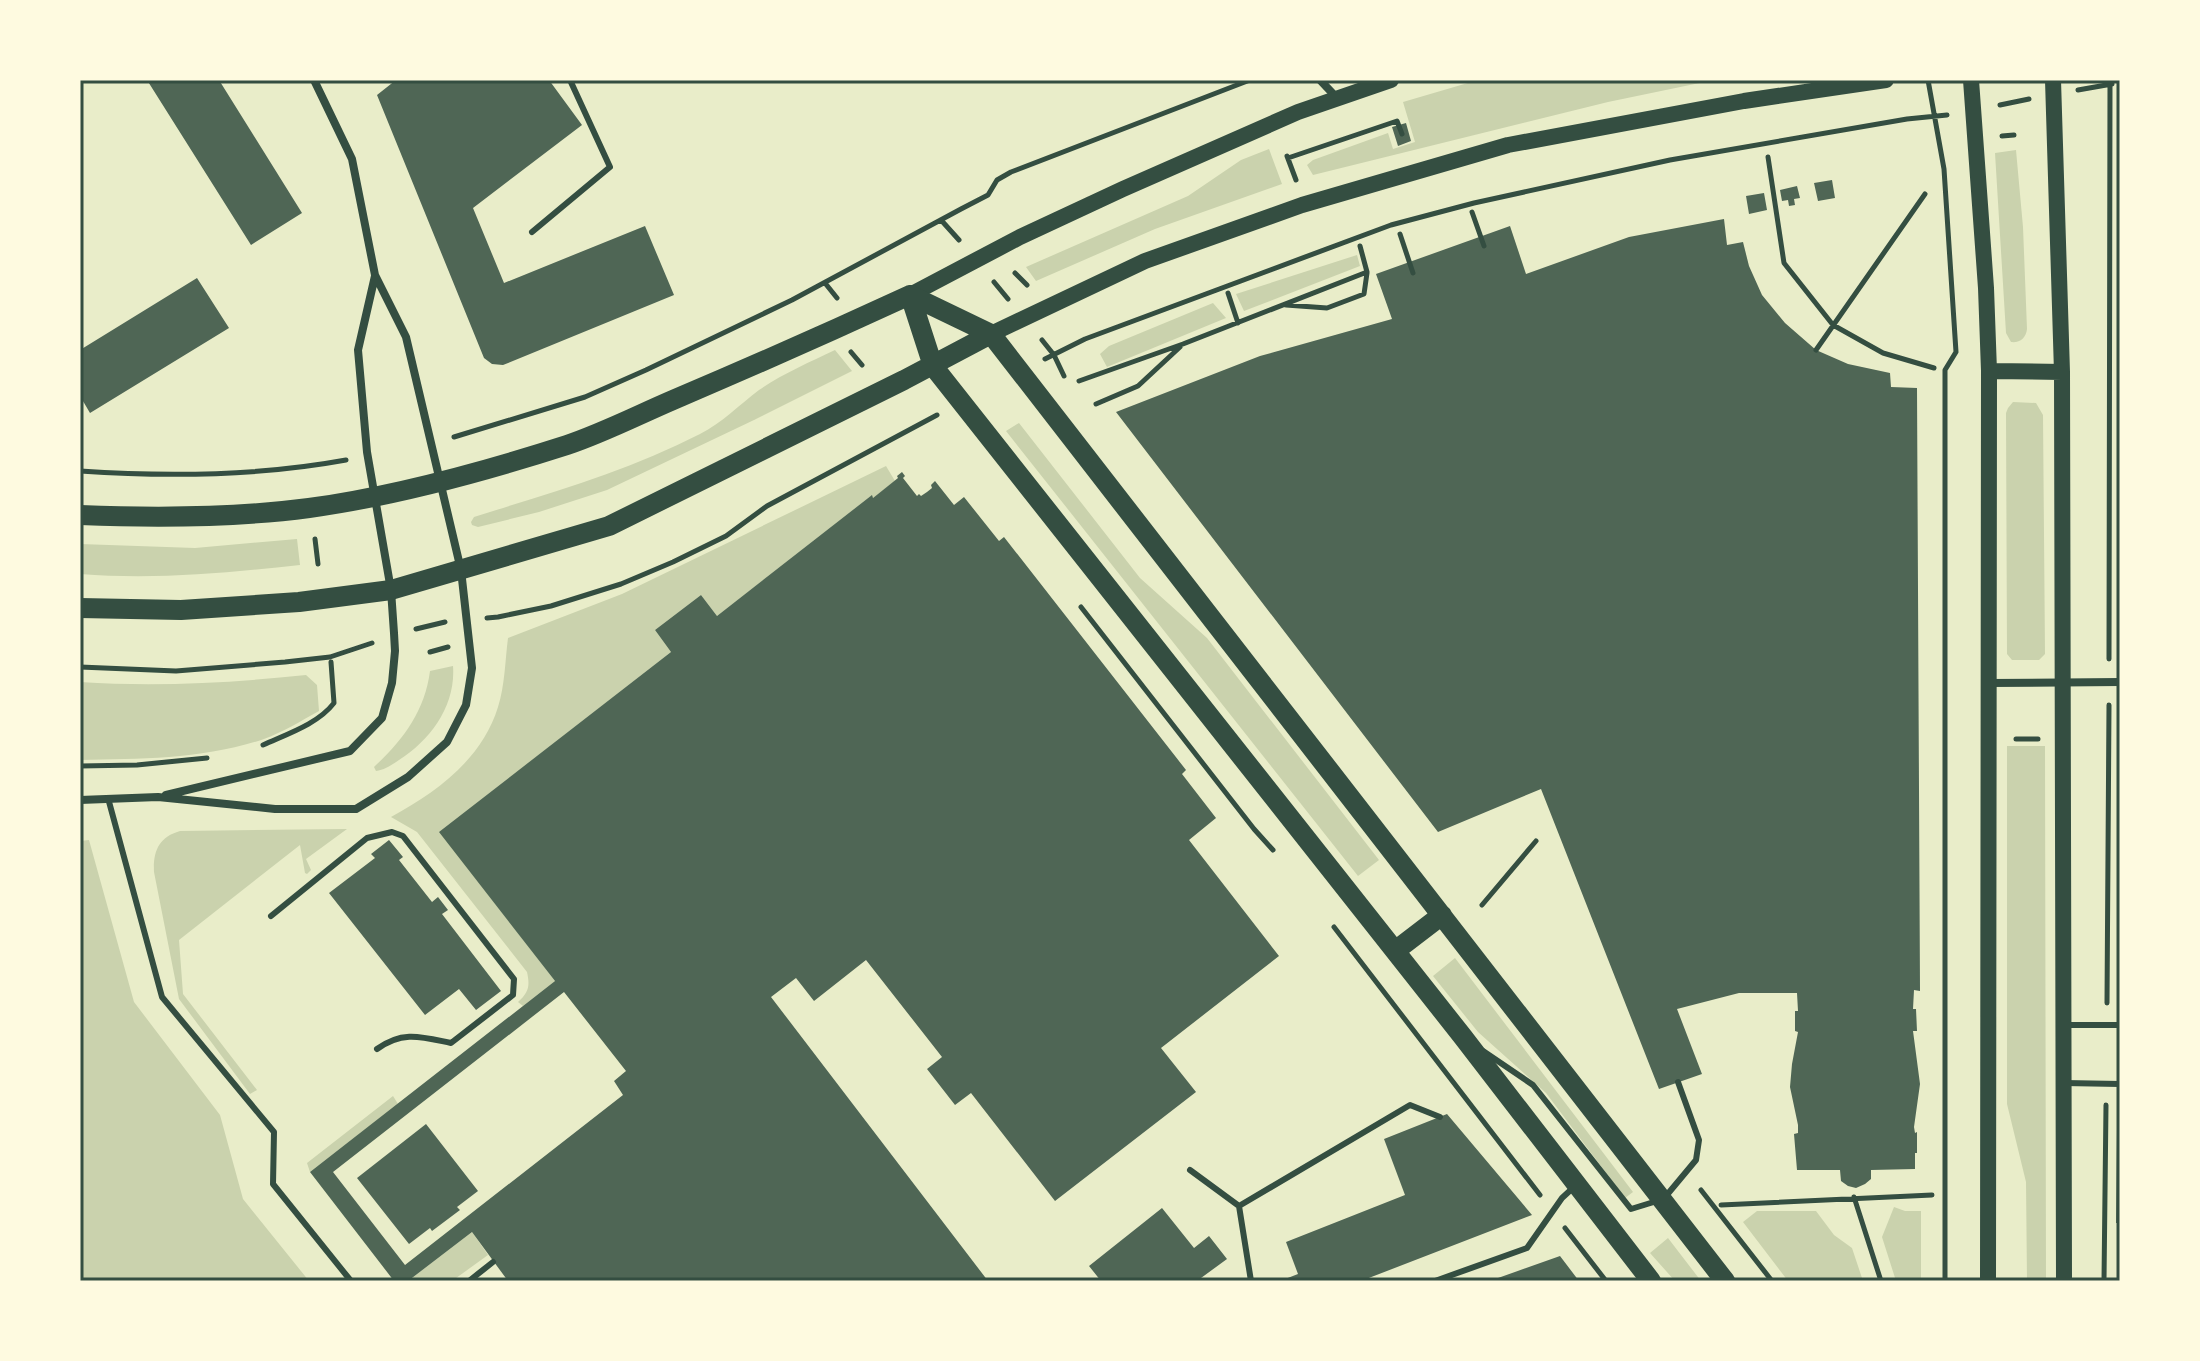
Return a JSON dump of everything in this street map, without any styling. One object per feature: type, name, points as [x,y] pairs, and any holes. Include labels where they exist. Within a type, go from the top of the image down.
[{"type":"main road","points":[[80,515],[235,515],[311,508],[441,481],[570,444],[910,295],[1020,237],[1123,189],[1298,112],[1391,80]]},
{"type":"main road","points":[[80,608],[196,609],[299,602],[391,590],[461,570],[609,526],[933,366],[991,334],[1145,261],[1302,205],[1508,145],[1744,101],[1886,80]]},
{"type":"main road","points":[[1971,80],[1989,371],[1988,1281]]},
{"type":"main road","points":[[2054,87],[2062,372],[2064,1281]]},
{"type":"main road","points":[[910,295],[991,334],[1725,1281]]},
{"type":"main road","points":[[910,295],[933,366],[1463,1037],[1651,1281]]},
{"type":"main road","points":[[1989,371],[2062,372]]},
{"type":"main road","points":[[1395,951],[1442,915]]},
{"type":"street","points":[[80,800],[158,797],[275,809],[356,809],[408,777],[447,742],[466,705],[472,668],[461,570],[406,337],[375,275],[352,159],[314,80]]},
{"type":"street","points":[[1320,80],[1337,99]]},
{"type":"street","points":[[158,797],[350,751],[382,718],[392,683],[395,651],[391,590],[364,431],[358,350],[375,275]]},
{"type":"street","points":[[1989,683],[2120,682]]},
{"type":"lane","points":[[532,232],[610,167],[570,80]]},
{"type":"lane","points":[[108,798],[162,997],[274,1132],[273,1184],[351,1281]]},
{"type":"lane","points":[[271,916],[367,838],[392,832],[403,836],[514,979],[513,995],[451,1043],[417,1036],[391,1039],[377,1049]]},
{"type":"lane","points":[[2063,1025],[2120,1025]]},
{"type":"lane","points":[[1463,1037],[1533,1085],[1631,1209],[1662,1200],[1696,1160],[1699,1140],[1678,1082]]},
{"type":"lane","points":[[2063,1083],[2120,1084]]},
{"type":"lane","points":[[1239,1206],[1410,1105],[1440,1117]]},
{"type":"lane","points":[[1190,1170],[1239,1206],[1251,1281]]},
{"type":"lane","points":[[1435,1281],[1527,1248],[1562,1198],[1577,1185]]},
{"type":"lane","points":[[469,1281],[493,1262]]},
{"type":"path","points":[[490,426],[585,397],[792,300],[988,195],[997,180],[1011,172],[1250,80]]},
{"type":"path","points":[[1928,80],[1944,169],[1956,352],[1945,370],[1945,1281]]},
{"type":"path","points":[[1085,339],[1391,225],[1474,203],[1670,160],[1973,110],[2054,87],[2111,82],[2108,646]]},
{"type":"path","points":[[1288,158],[1397,121],[1402,134]]},
{"type":"path","points":[[1282,144],[1296,180]]},
{"type":"path","points":[[1768,157],[1784,263],[1833,325],[1883,353],[1934,368]]},
{"type":"path","points":[[1816,350],[1925,194]]},
{"type":"path","points":[[1472,212],[1484,246]]},
{"type":"path","points":[[1400,234],[1413,273]]},
{"type":"path","points":[[1284,304],[1327,308],[1364,294],[1367,272],[1360,246]]},
{"type":"path","points":[[1079,381],[1367,272]]},
{"type":"path","points":[[1015,273],[1027,285]]},
{"type":"path","points":[[1228,293],[1238,323]]},
{"type":"path","points":[[1096,404],[1138,386],[1183,344]]},
{"type":"path","points":[[498,617],[551,606],[621,584],[673,562],[726,536],[767,506],[901,434]]},
{"type":"path","points":[[80,471],[143,475],[224,473],[335,462]]},
{"type":"path","points":[[315,539],[318,564]]},
{"type":"path","points":[[1078,603],[1254,829],[1282,858]]},
{"type":"path","points":[[430,652],[453,645]]},
{"type":"path","points":[[80,667],[176,671],[330,660],[334,703],[327,712],[301,727],[251,748]]},
{"type":"path","points":[[2007,739],[2045,739]]},
{"type":"path","points":[[80,766],[137,765],[213,758]]},
{"type":"path","points":[[1482,905],[1536,841]]},
{"type":"path","points":[[1325,916],[1606,1281]]},
{"type":"path","points":[[1721,1205],[1932,1195]]},
{"type":"path","points":[[1854,1197],[1881,1281]]},
{"type":"green space","points":[[1478,80],[1714,80],[1608,102],[1313,175],[1307,165],[1313,160],[1388,133],[1393,149],[1415,142],[1403,102]]},
{"type":"green space","points":[[1269,149],[1282,184],[1155,229],[1036,281],[1026,267],[1188,196],[1241,160]]},
{"type":"green space","points":[[2016,150],[2027,329],[2020,341],[2011,342],[2006,333],[1995,153]]},
{"type":"green space","points":[[1357,255],[1360,266],[1244,311],[1236,294]]},
{"type":"green space","points":[[1213,303],[1226,318],[1107,367],[1100,354],[1109,346]]},
{"type":"green space","points":[[835,350],[852,371],[754,420],[607,490],[539,512],[478,527],[472,525],[474,517],[588,480],[700,434],[768,384]]},
{"type":"green space","points":[[2013,402],[2036,403],[2043,415],[2045,654],[2039,660],[2012,660],[2007,654],[2006,413]]},
{"type":"green space","points":[[1019,423],[1140,578],[1207,638],[1379,860],[1358,876],[1006,431]]},
{"type":"green space","points":[[886,466],[895,481],[873,498],[871,496],[717,616],[701,595],[655,630],[671,652],[440,832],[555,981],[523,1006],[518,1002],[528,988],[527,972],[417,832],[391,817],[441,785],[481,743],[498,707],[508,638],[622,594]]},
{"type":"green space","points":[[297,539],[300,565],[163,576],[80,574],[80,544],[195,548]]},
{"type":"green space","points":[[453,666],[446,708],[431,732],[411,752],[376,771],[374,767],[412,723],[430,671]]},
{"type":"green space","points":[[306,675],[317,685],[319,711],[264,739],[196,754],[80,760],[80,682],[193,683]]},
{"type":"green space","points":[[2007,746],[2045,746],[2046,1281],[2027,1281],[2026,1182],[2007,1104]]},
{"type":"green space","points":[[347,829],[306,859],[311,870],[307,874],[300,845],[179,940],[183,994],[257,1090],[250,1094],[179,999],[154,872],[156,851],[162,841],[180,831]]},
{"type":"green space","points":[[89,840],[134,1002],[220,1115],[243,1199],[309,1281],[80,1281],[80,841]]},
{"type":"green space","points":[[1455,958],[1633,1192],[1625,1198],[1546,1093],[1478,1032],[1433,976]]},
{"type":"green space","points":[[393,1096],[398,1104],[310,1172],[307,1163]]},
{"type":"green space","points":[[1894,1207],[1921,1211],[1921,1281],[1896,1281],[1882,1237]]},
{"type":"green space","points":[[1757,1211],[1816,1211],[1834,1235],[1852,1248],[1863,1281],[1788,1281],[1743,1222]]},
{"type":"green space","points":[[472,1232],[488,1255],[452,1281],[408,1281]]},
{"type":"green space","points":[[1668,1238],[1701,1281],[1675,1281],[1650,1253]]},
{"type":"building","points":[[147,80],[219,80],[302,213],[251,245]]},
{"type":"building","points":[[396,80],[549,80],[582,125],[473,208],[504,283],[645,226],[674,295],[503,365],[492,364],[484,358],[377,95]]},
{"type":"building","points":[[1406,123],[1411,141],[1398,146],[1392,127]]},
{"type":"building","points":[[1832,180],[1835,198],[1818,201],[1814,183]]},
{"type":"building","points":[[1797,186],[1800,198],[1794,199],[1795,205],[1789,206],[1788,200],[1782,201],[1780,190]]},
{"type":"building","points":[[1764,193],[1767,210],[1749,214],[1746,196]]},
{"type":"building","points":[[1724,219],[1727,245],[1743,242],[1749,266],[1762,295],[1785,323],[1816,350],[1848,364],[1890,373],[1891,387],[1917,388],[1920,991],[1914,990],[1917,1031],[1913,1031],[1920,1084],[1914,1127],[1917,1132],[1917,1153],[1915,1169],[1871,1170],[1871,1179],[1856,1188],[1841,1181],[1840,1170],[1797,1170],[1794,1134],[1798,1133],[1798,1125],[1790,1087],[1798,1032],[1795,1031],[1797,993],[1739,993],[1677,1009],[1702,1074],[1659,1089],[1541,789],[1438,832],[1116,412],[1260,356],[1392,319],[1376,274],[1510,226],[1526,274],[1629,237]]},
{"type":"building","points":[[197,278],[229,328],[90,413],[80,396],[80,350]]},
{"type":"building","points":[[902,472],[917,496],[932,488],[935,481],[954,505],[964,497],[999,541],[1004,537],[1186,770],[1182,774],[1216,818],[1189,840],[1279,956],[1161,1048],[1196,1092],[1055,1201],[971,1093],[955,1105],[927,1069],[942,1057],[866,960],[814,1001],[796,978],[771,997],[988,1281],[508,1281],[472,1232],[408,1281],[394,1281],[310,1172],[555,981],[439,832],[671,652],[655,630],[701,595],[717,616],[872,495],[873,498]],"holes":[[[564,992],[626,1071],[614,1081],[623,1095],[405,1265],[333,1172]]]},
{"type":"building","points":[[389,840],[403,857],[399,860],[432,902],[438,897],[448,910],[442,914],[501,991],[476,1010],[459,989],[425,1015],[329,893],[375,858],[371,854]]},
{"type":"building","points":[[1447,1114],[1532,1215],[1361,1281],[1280,1281],[1298,1274],[1286,1242],[1405,1195],[1384,1139]]},
{"type":"building","points":[[426,1124],[478,1191],[457,1207],[460,1210],[409,1244],[357,1178]]},
{"type":"building","points":[[2120,1129],[2120,1223],[2116,1223],[2117,1130]]},
{"type":"building","points":[[1162,1208],[1194,1248],[1209,1236],[1227,1259],[1201,1278],[1203,1281],[1101,1281],[1089,1266]]},
{"type":"building","points":[[1560,1256],[1579,1281],[1494,1281],[1498,1278]]}]
